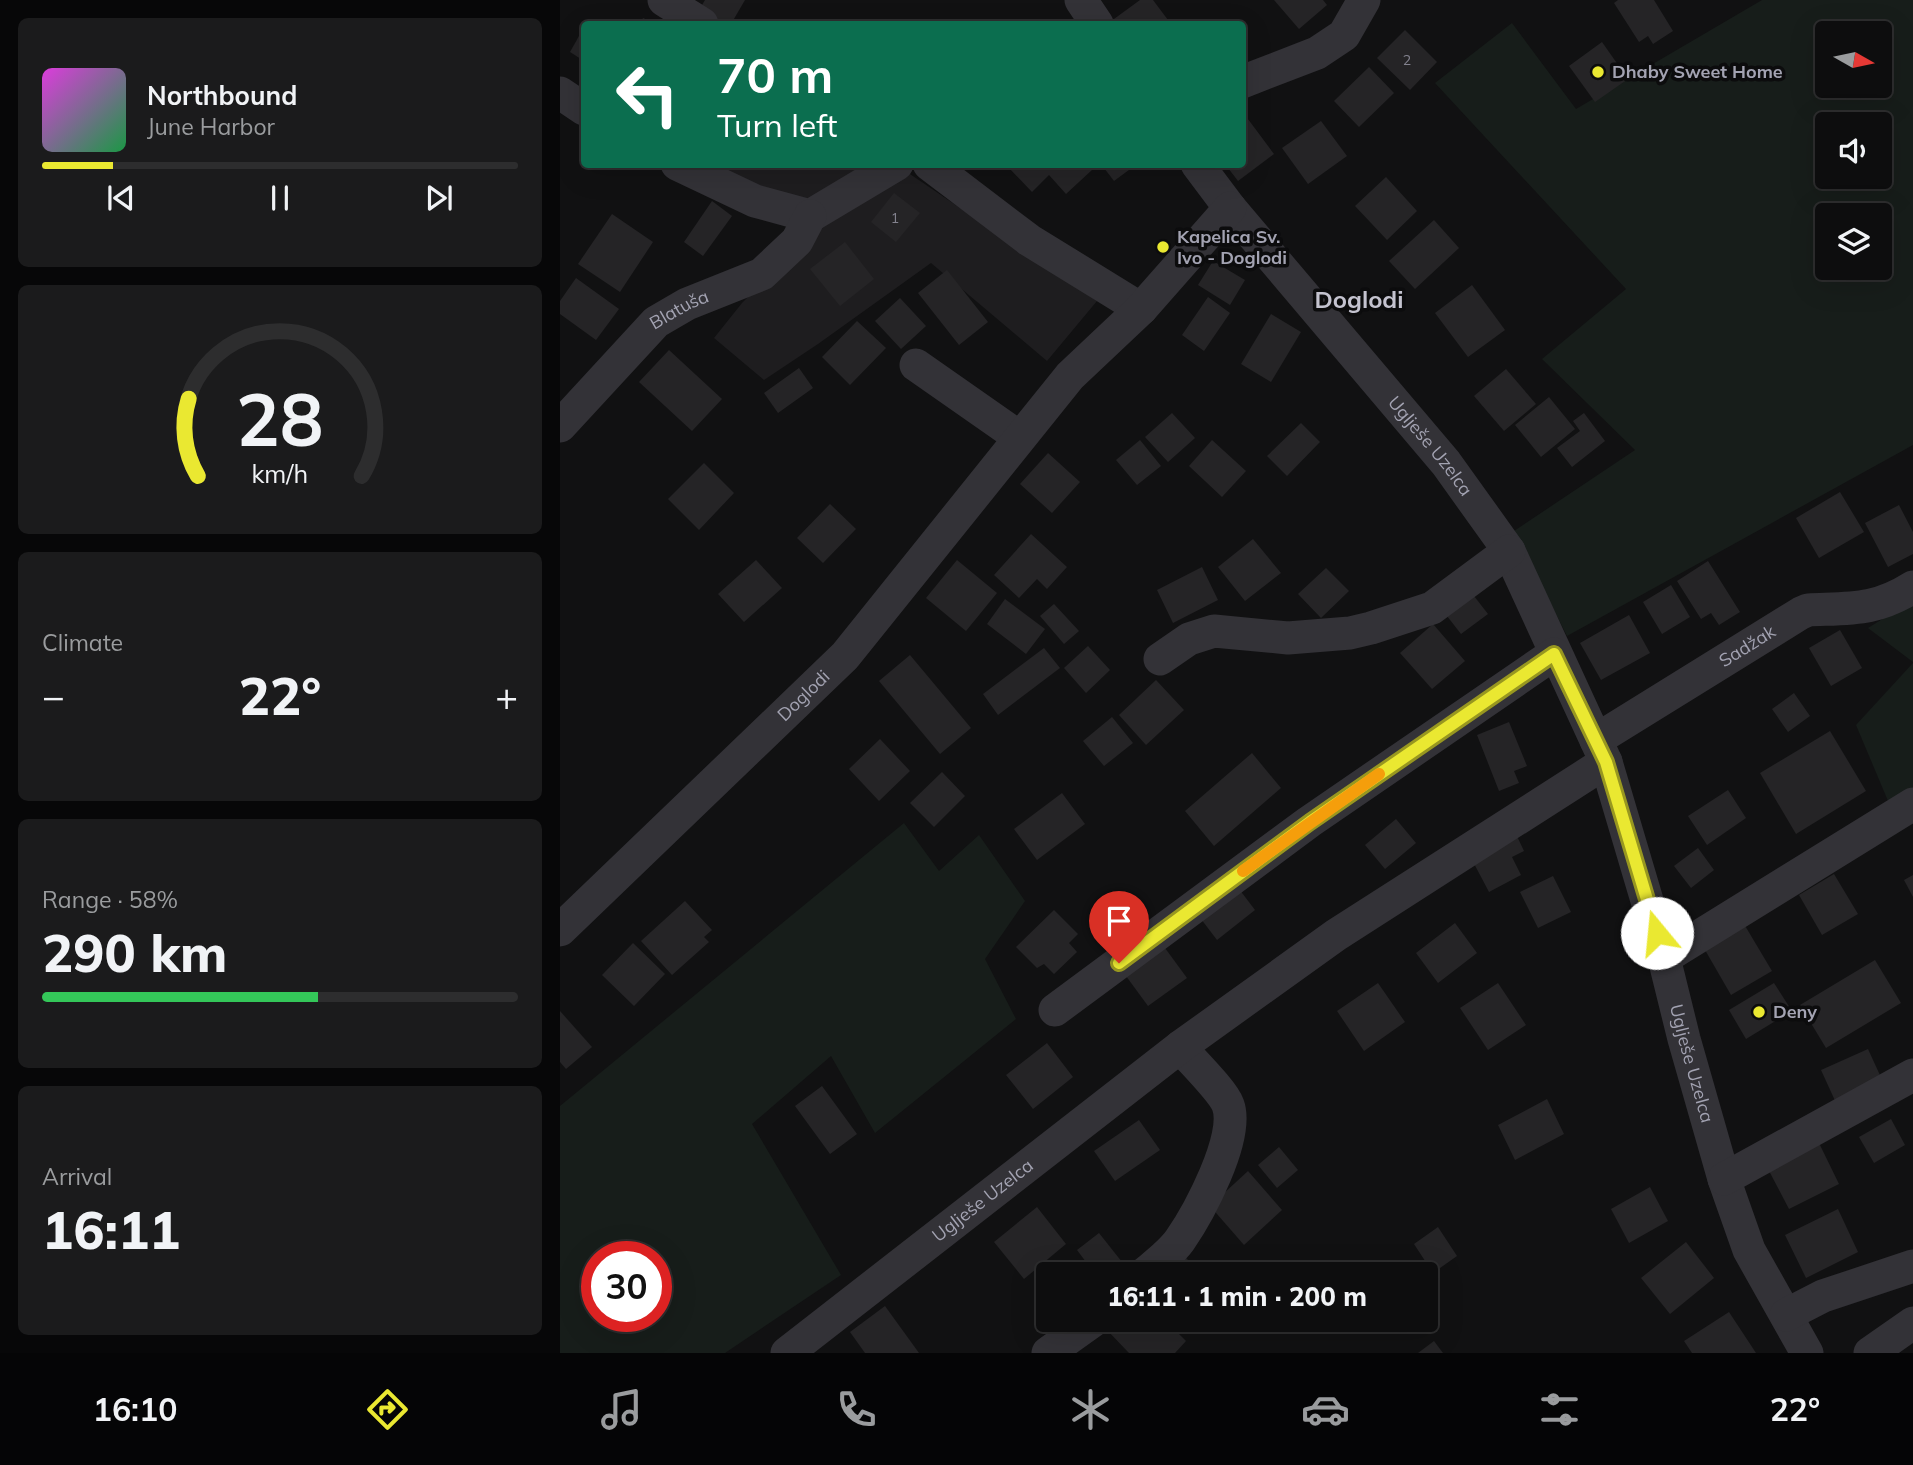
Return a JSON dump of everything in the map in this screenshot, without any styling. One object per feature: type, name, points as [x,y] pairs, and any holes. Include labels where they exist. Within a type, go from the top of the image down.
[{"type":"street","points":[[664,0],[697,21]]},
{"type":"street","points":[[1081,0],[1095,21]]},
{"type":"street","points":[[1246,81],[1317,54],[1344,34],[1370,2]]},
{"type":"street","points":[[560,93],[581,107]]},
{"type":"street","points":[[685,168],[755,201],[810,216]]},
{"type":"street","name":"Blatuša","points":[[560,426],[656,322],[687,304],[762,274],[797,241],[810,216],[890,168]]},
{"type":"street","points":[[934,168],[1029,240],[1141,309]]},
{"type":"street","name":"Uglješe Uzelca","points":[[1200,168],[1230,208],[1446,463],[1509,551],[1554,654],[1601,751],[1664,958],[1724,1179],[1749,1250],[1804,1352]]},
{"type":"street","name":"Doglodi","points":[[560,930],[845,656],[1070,376],[1141,309],[1230,208]]},
{"type":"street","points":[[916,365],[1019,437]]},
{"type":"street","points":[[1160,659],[1189,639],[1214,631],[1289,638],[1350,633],[1371,628],[1432,608],[1509,551]]},
{"type":"street","name":"Sadžak","points":[[1601,751],[1801,613],[1808,610],[1875,606],[1913,587]]},
{"type":"street","points":[[1055,1010],[1310,822],[1554,654]]},
{"type":"street","name":"Uglješe Uzelca","points":[[787,1353],[1180,1046],[1601,751]]},
{"type":"street","points":[[1664,958],[1913,804]]},
{"type":"street","points":[[1157,1262],[1178,1243],[1209,1191],[1222,1157],[1231,1116],[1228,1103],[1180,1046]]},
{"type":"street","points":[[1724,1179],[1913,1075]]},
{"type":"street","points":[[1786,1315],[1823,1296],[1913,1266]]},
{"type":"street","points":[[1870,1353],[1913,1323]]},
{"type":"street","points":[[1048,1353],[1077,1332]]},
{"type":"shaded area","points":[[1762,0],[1913,0],[1913,445],[1567,636],[1514,531],[1635,450],[1542,359],[1626,289],[1435,83],[1512,23],[1576,109]]},
{"type":"shaded area","points":[[697,168],[877,168],[808,210]]},
{"type":"shaded area","points":[[907,172],[1097,301],[1047,361],[931,263],[764,380],[714,338],[742,303],[816,229]]},
{"type":"shaded area","points":[[1913,600],[1913,662],[1868,628]]},
{"type":"shaded area","points":[[1913,663],[1913,793],[1891,808],[1856,725]]},
{"type":"shaded area","points":[[904,823],[939,871],[979,835],[1025,901],[985,959],[1016,1019],[875,1133],[831,1056],[752,1124],[841,1275],[725,1353],[560,1353],[560,1106]]},
{"type":"building","points":[[705,0],[745,0],[733,21],[707,21],[696,15]]},
{"type":"building","points":[[1140,0],[1153,0],[1169,21],[1116,21],[1114,19]]},
{"type":"building","points":[[1274,0],[1323,0],[1327,5],[1299,29]]},
{"type":"building","points":[[1618,0],[1654,0],[1673,31],[1653,44],[1648,36],[1639,42],[1614,3]]},
{"type":"building","points":[[1405,30],[1437,62],[1410,90],[1377,58]]},
{"type":"building","points":[[581,32],[581,59],[570,52]]},
{"type":"building","name":"Dhaby Sweet Home","points":[[1602,42],[1628,79],[1595,102],[1569,66]]},
{"type":"building","points":[[1369,67],[1394,93],[1359,127],[1334,101]]},
{"type":"building","points":[[1246,116],[1274,154],[1238,181],[1228,168],[1246,168]]},
{"type":"building","points":[[1321,121],[1347,156],[1308,184],[1282,148]]},
{"type":"building","points":[[1009,168],[1092,170],[1066,194],[1049,175],[1032,192]]},
{"type":"building","points":[[1104,168],[1132,168],[1114,181]]},
{"type":"building","points":[[1386,177],[1417,211],[1387,240],[1355,206]]},
{"type":"building","points":[[894,193],[920,213],[896,242],[871,222]]},
{"type":"building","points":[[712,201],[732,216],[703,256],[684,242]]},
{"type":"building","points":[[612,214],[653,242],[620,292],[578,264]]},
{"type":"building","points":[[1434,220],[1459,248],[1415,289],[1389,261]]},
{"type":"building","points":[[845,242],[874,279],[840,306],[810,269]]},
{"type":"building","points":[[1213,261],[1245,280],[1230,305],[1198,285]]},
{"type":"building","points":[[947,270],[988,322],[959,345],[918,293]]},
{"type":"building","points":[[576,278],[619,309],[596,340],[560,314],[560,301]]},
{"type":"building","points":[[1472,285],[1505,330],[1468,357],[1435,313]]},
{"type":"building","points":[[1208,297],[1230,313],[1204,351],[1182,335]]},
{"type":"building","points":[[900,298],[926,326],[901,349],[875,321]]},
{"type":"building","points":[[1271,314],[1301,332],[1271,382],[1241,364]]},
{"type":"building","points":[[857,321],[886,348],[850,385],[822,357]]},
{"type":"building","points":[[669,350],[722,399],[692,431],[639,382]]},
{"type":"building","points":[[799,368],[813,388],[778,413],[764,393]]},
{"type":"building","points":[[1506,369],[1536,404],[1504,431],[1474,396]]},
{"type":"building","points":[[1549,397],[1575,429],[1541,457],[1515,425]]},
{"type":"building","points":[[1172,413],[1195,438],[1168,462],[1145,437]]},
{"type":"building","points":[[1584,413],[1605,441],[1572,467],[1557,448],[1580,431],[1573,421]]},
{"type":"building","points":[[1301,423],[1320,442],[1287,476],[1267,456]]},
{"type":"building","points":[[1140,440],[1161,466],[1137,485],[1116,460]]},
{"type":"building","points":[[1212,440],[1246,471],[1222,497],[1189,466]]},
{"type":"building","points":[[1048,453],[1080,482],[1052,513],[1020,484]]},
{"type":"building","points":[[704,463],[734,493],[699,530],[668,499]]},
{"type":"building","points":[[1840,492],[1864,532],[1819,558],[1796,518]]},
{"type":"building","points":[[830,504],[856,529],[823,563],[797,538]]},
{"type":"building","points":[[1899,505],[1913,532],[1913,554],[1888,567],[1865,523]]},
{"type":"building","points":[[1031,534],[1067,567],[1047,589],[1037,579],[1019,598],[994,575]]},
{"type":"building","points":[[1253,539],[1281,573],[1245,601],[1218,567]]},
{"type":"building","points":[[756,560],[782,588],[744,622],[718,594]]},
{"type":"building","points":[[957,560],[997,593],[966,631],[926,598]]},
{"type":"building","points":[[1708,561],[1740,612],[1719,625],[1711,613],[1701,619],[1677,581]]},
{"type":"building","points":[[1202,567],[1218,600],[1173,623],[1157,590]]},
{"type":"building","points":[[1326,568],[1349,591],[1321,618],[1298,594]]},
{"type":"building","points":[[1671,585],[1690,617],[1662,634],[1643,602]]},
{"type":"building","points":[[1474,596],[1488,614],[1461,634],[1447,616]]},
{"type":"building","points":[[1005,599],[1045,629],[1026,654],[987,624]]},
{"type":"building","points":[[1054,604],[1079,631],[1064,644],[1040,616]]},
{"type":"building","points":[[1629,615],[1650,653],[1601,680],[1580,643]]},
{"type":"building","points":[[1433,624],[1465,661],[1432,689],[1400,653]]},
{"type":"building","points":[[1840,630],[1862,668],[1831,686],[1809,648]]},
{"type":"building","points":[[1088,646],[1110,670],[1086,693],[1064,668]]},
{"type":"building","points":[[1044,648],[1060,668],[998,715],[983,694]]},
{"type":"building","points":[[910,655],[971,728],[940,754],[879,681]]},
{"type":"building","points":[[1156,680],[1184,710],[1146,745],[1119,715]]},
{"type":"building","points":[[1794,693],[1810,716],[1788,732],[1772,709]]},
{"type":"building","points":[[1112,717],[1133,743],[1104,766],[1083,741]]},
{"type":"building","points":[[1509,722],[1527,766],[1514,771],[1519,783],[1499,791],[1477,735]]},
{"type":"building","points":[[1830,731],[1866,791],[1796,834],[1760,773]]},
{"type":"building","points":[[880,739],[910,771],[879,801],[849,769]]},
{"type":"building","points":[[1252,753],[1281,788],[1214,846],[1185,811]]},
{"type":"building","points":[[942,772],[965,796],[934,827],[910,803]]},
{"type":"building","points":[[1728,790],[1746,818],[1707,845],[1688,816]]},
{"type":"building","points":[[1062,793],[1085,824],[1037,860],[1014,829]]},
{"type":"building","points":[[1396,819],[1416,843],[1385,869],[1365,845]]},
{"type":"building","points":[[1515,832],[1524,851],[1512,857],[1521,875],[1489,892],[1470,856]]},
{"type":"building","points":[[1698,848],[1714,870],[1691,888],[1674,866]]},
{"type":"building","points":[[1834,874],[1858,914],[1822,935],[1799,895]]},
{"type":"building","points":[[1913,875],[1913,897],[1904,880]]},
{"type":"building","points":[[1553,876],[1571,912],[1538,928],[1520,892]]},
{"type":"building","points":[[1236,885],[1255,910],[1217,940],[1198,915]]},
{"type":"building","points":[[685,901],[712,930],[704,937],[709,942],[672,975],[641,941]]},
{"type":"building","points":[[1054,910],[1078,934],[1069,943],[1077,952],[1054,974],[1044,964],[1037,968],[1016,947]]},
{"type":"building","points":[[1741,919],[1772,971],[1731,995],[1701,943]]},
{"type":"building","points":[[1455,923],[1477,953],[1438,983],[1416,953]]},
{"type":"building","points":[[633,943],[665,974],[634,1006],[602,975]]},
{"type":"building","points":[[1165,948],[1187,978],[1148,1006],[1126,976]]},
{"type":"building","points":[[1875,960],[1901,1003],[1826,1048],[1800,1005]]},
{"type":"building","points":[[1378,983],[1405,1022],[1364,1051],[1337,1011]]},
{"type":"building","points":[[1498,983],[1526,1025],[1488,1050],[1460,1008]]},
{"type":"building","points":[[1774,983],[1792,1011],[1746,1039],[1729,1010]]},
{"type":"building","points":[[560,1011],[592,1047],[566,1069],[560,1062]]},
{"type":"building","points":[[1047,1043],[1073,1077],[1033,1109],[1006,1075]]},
{"type":"building","points":[[1868,1049],[1884,1084],[1837,1105],[1821,1070]]},
{"type":"building","points":[[822,1086],[857,1134],[830,1154],[795,1106]]},
{"type":"building","points":[[1547,1099],[1564,1134],[1515,1160],[1498,1125]]},
{"type":"building","points":[[1891,1119],[1905,1145],[1874,1163],[1859,1137]]},
{"type":"building","points":[[1139,1120],[1160,1150],[1115,1181],[1094,1151]]},
{"type":"building","points":[[1819,1143],[1839,1184],[1789,1209],[1768,1169]]},
{"type":"building","points":[[1279,1147],[1298,1170],[1277,1188],[1258,1165]]},
{"type":"building","points":[[1248,1171],[1282,1210],[1244,1245],[1210,1206]]},
{"type":"building","points":[[1650,1187],[1668,1221],[1629,1243],[1611,1209]]},
{"type":"building","points":[[1037,1207],[1066,1244],[1044,1262],[1036,1262],[1036,1269],[1024,1279],[994,1242]]},
{"type":"building","points":[[1838,1209],[1858,1252],[1806,1278],[1785,1235]]},
{"type":"building","points":[[1438,1227],[1457,1256],[1438,1269],[1438,1262],[1426,1262],[1414,1244]]},
{"type":"building","points":[[1099,1233],[1122,1262],[1086,1262],[1077,1250]]},
{"type":"building","points":[[1686,1242],[1714,1278],[1670,1314],[1641,1278]]},
{"type":"building","points":[[1183,1255],[1190,1262],[1176,1262]]},
{"type":"building","points":[[885,1306],[919,1353],[865,1353],[850,1332]]},
{"type":"building","points":[[1729,1312],[1756,1353],[1692,1353],[1684,1341]]},
{"type":"building","points":[[1109,1332],[1177,1332],[1186,1341],[1175,1353],[1129,1353]]},
{"type":"building","points":[[1434,1341],[1443,1353],[1418,1353]]},
{"type":"slow traffic","points":[[1243,871],[1379,774]]},
{"type":"place","name":"Dhaby Sweet Home","points":[[1598,72]]},
{"type":"place","name":"Kapelica Sv. Ivo - Doglodi","points":[[1163,247]]},
{"type":"place","name":"Deny","points":[[1759,1012]]},
{"type":"district","name":"Doglodi","points":[[1359,300]]},
{"type":"route","points":[[1119,963],[1310,822],[1554,654],[1606,762],[1657,933]]}]
